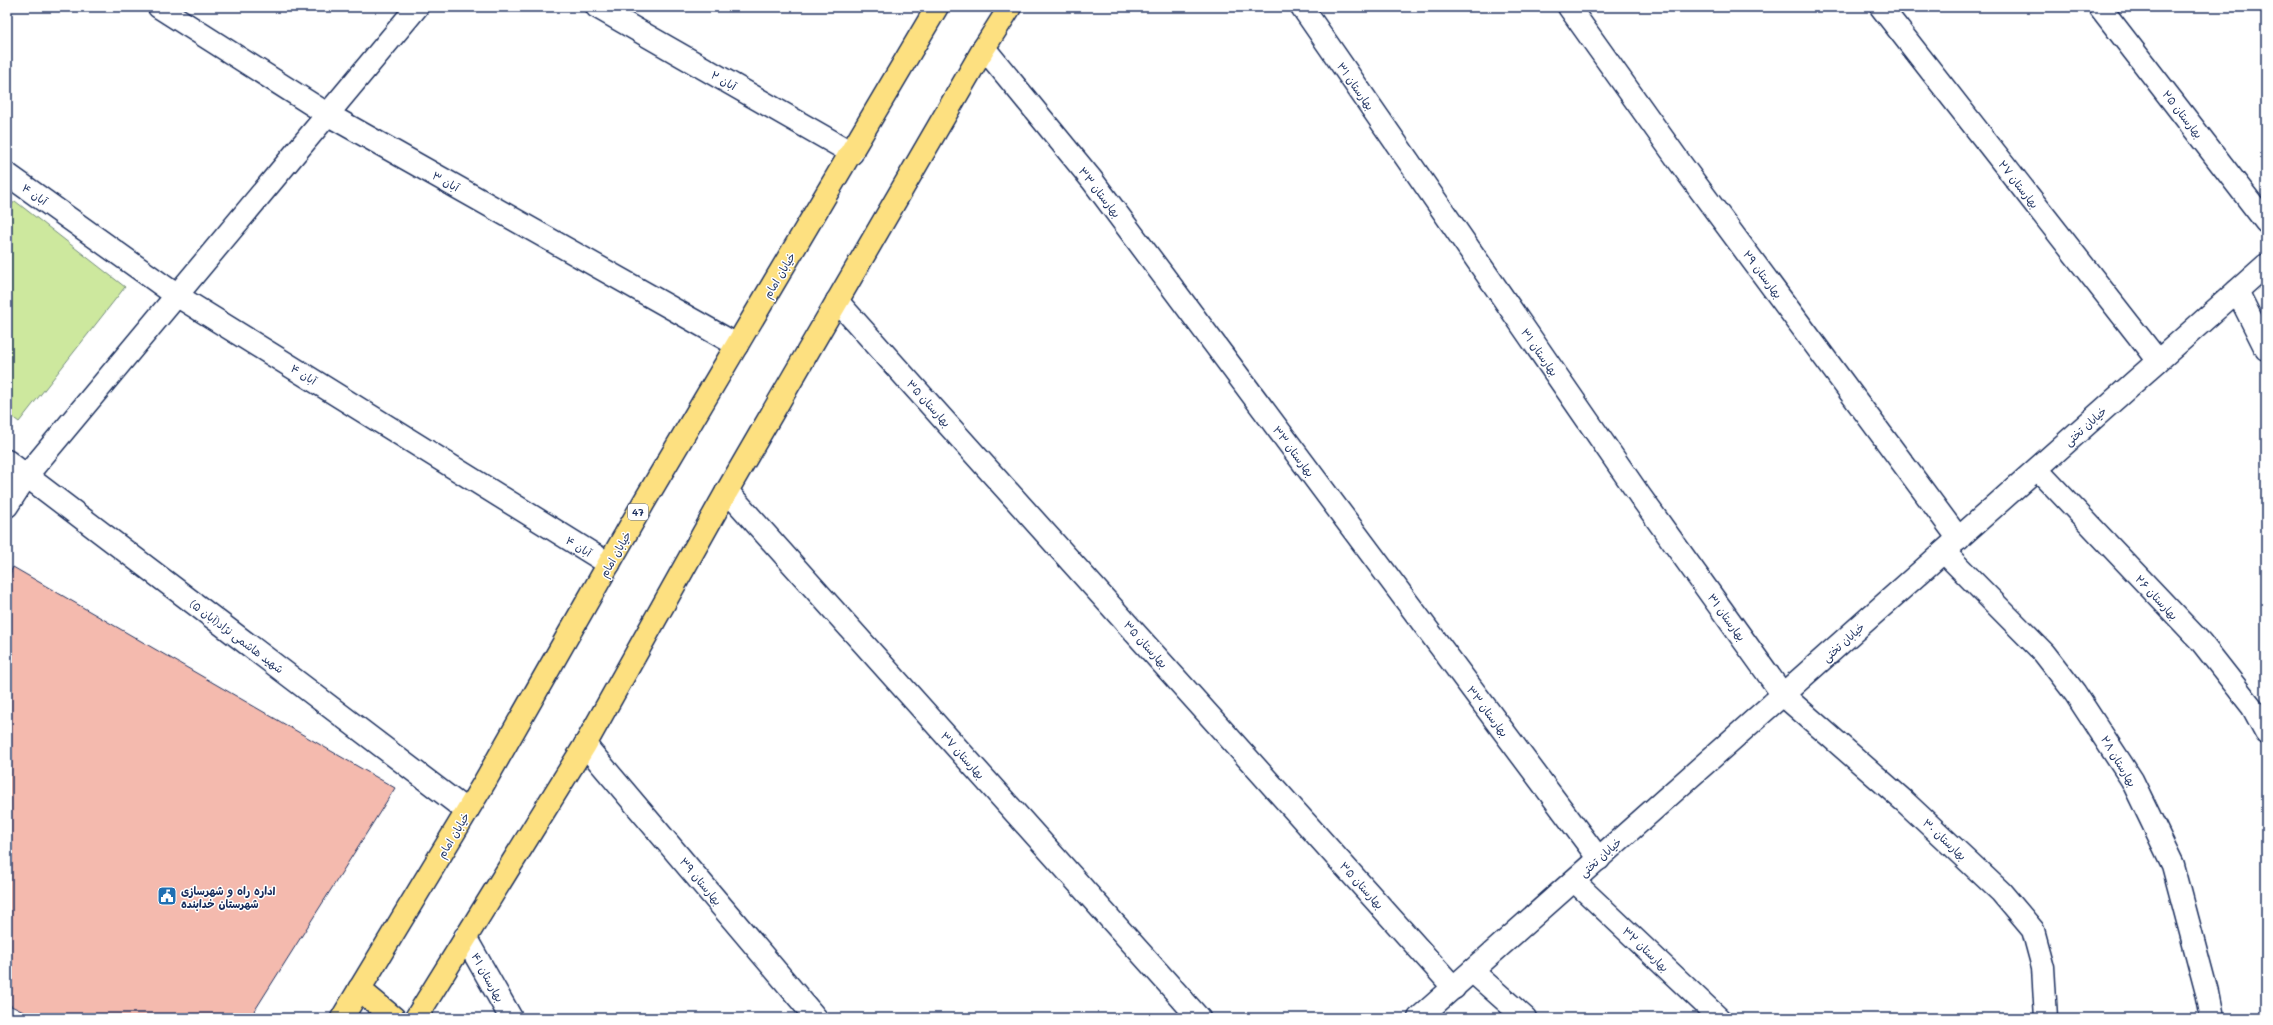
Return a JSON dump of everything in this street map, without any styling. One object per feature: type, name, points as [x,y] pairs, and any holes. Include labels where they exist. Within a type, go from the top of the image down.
[{"type":"main road","name":"خیابان امام","points":[[342,1018],[468,811],[609,564],[937,7]]},
{"type":"main road","points":[[416,1018],[585,745],[727,491],[984,48],[1010,7]]},
{"type":"main road","points":[[359,989],[394,1018]]},
{"type":"street","name":"آبان ۳","points":[[159,7],[328,114],[738,345]]},
{"type":"street","points":[[7,506],[26,475],[417,7]]},
{"type":"street","name":"آبان ۲","points":[[597,7],[852,153]]},
{"type":"street","name":"بهارستان ۳۱","points":[[1302,7],[1640,496],[1783,695]]},
{"type":"street","name":"بهارستان ۲۹","points":[[1569,7],[1951,545]]},
{"type":"street","name":"بهارستان ۲۷","points":[[1881,7],[2158,361]]},
{"type":"street","name":"بهارستان ۲۵","points":[[2100,7],[2266,222]]},
{"type":"street","name":"بهارستان ۳۳","points":[[984,48],[1092,180],[1599,858]]},
{"type":"street","name":"آبان ۴","points":[[7,174],[176,295],[609,564]]},
{"type":"street","name":"خیابان تختی","points":[[1419,1018],[2266,265]]},
{"type":"street","points":[[2238,291],[2266,349]]},
{"type":"street","name":"بهارستان ۳۵","points":[[837,301],[1454,988]]},
{"type":"street","name":"(آبان ۵)شهید هاشمی نژاد","points":[[7,461],[468,811]]},
{"type":"street","name":"بهارستان ۳۷","points":[[727,491],[1199,1018]]},
{"type":"street","name":"بهارستان ۲۸","points":[[1951,545],[2044,653],[2079,699],[2132,780],[2173,865],[2207,993],[2212,1018]]},
{"type":"street","name":"بهارستان ۳۰","points":[[1783,695],[1904,801],[2001,892],[2034,930],[2043,967],[2046,1018]]},
{"type":"street","name":"بهارستان ۳۹","points":[[585,745],[816,1018]]},
{"type":"street","name":"بهارستان ۴۱","points":[[465,937],[511,1018]]},
{"type":"street","points":[[1472,971],[1525,1018]]},
{"type":"lane","name":"بهارستان ۲۶","points":[[2037,469],[2201,642],[2252,707],[2266,733]]},
{"type":"lane","name":"بهارستان ۳۲","points":[[1574,880],[1719,1018]]},
{"type":"green space","points":[[15,201],[125,287],[19,422],[7,413],[7,211]]},
{"type":"building","name":"اداره راه و شهرسازی شهرستان خدابنده","points":[[13,567],[395,788],[250,1018],[36,1018],[7,1004],[7,580]]},
{"type":"place","name":"اداره راه و شهرسازی شهرستان خدابنده","points":[[167,896]]}]
